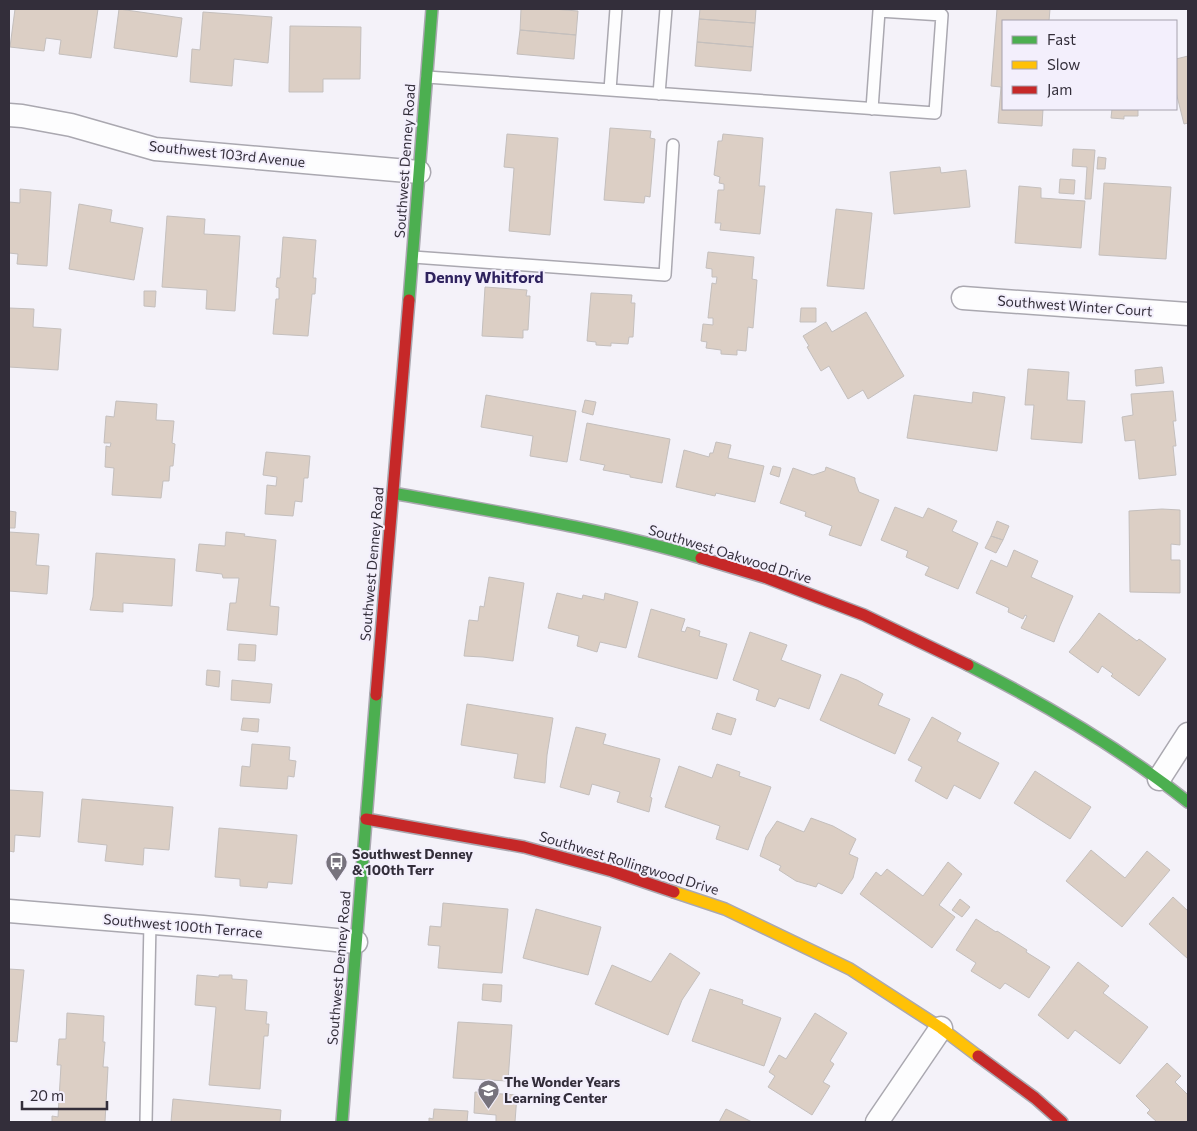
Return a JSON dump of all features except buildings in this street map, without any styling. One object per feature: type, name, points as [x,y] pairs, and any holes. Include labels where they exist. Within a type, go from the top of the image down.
[{"type":"street","name":"Southwest Denney Road","points":[[342,1122],[432,9]]},
{"type":"street","name":"Southwest 103rd Avenue","points":[[9,115],[71,125],[156,150],[419,172]]},
{"type":"street","name":"Southwest Winter Court","points":[[963,298],[1188,314]]},
{"type":"street","name":"Southwest Oakwood Drive","points":[[393,493],[597,531],[663,547],[776,581],[864,615],[970,666],[1072,721],[1159,779],[1188,802]]},
{"type":"street","points":[[1159,779],[1188,734]]},
{"type":"street","name":"Southwest Rollingwood Drive","points":[[366,819],[524,847],[612,871],[725,909],[850,969],[941,1028],[1035,1098],[1062,1122]]},
{"type":"street","name":"Southwest 100th Terrace","points":[[9,911],[150,922],[356,942]]},
{"type":"street","points":[[877,1122],[941,1028]]},
{"type":"lane","points":[[610,90],[616,9]]},
{"type":"lane","points":[[659,94],[666,9]]},
{"type":"lane","points":[[427,77],[935,113],[942,15],[879,11],[872,108]]},
{"type":"lane","points":[[413,258],[665,275],[673,145]]},
{"type":"lane","points":[[146,1122],[150,922]]},
{"type":"traffic: fast","points":[[409,300],[432,9]]},
{"type":"traffic: fast","points":[[393,493],[586,529],[701,558]]},
{"type":"traffic: fast","points":[[968,665],[1025,695],[1109,745],[1188,802]]},
{"type":"traffic: fast","points":[[342,1122],[376,695]]},
{"type":"traffic: slow","points":[[674,892],[725,909],[850,969],[941,1028],[978,1056]]},
{"type":"traffic: jam","points":[[376,695],[409,300]]},
{"type":"traffic: jam","points":[[701,558],[767,578],[864,615],[968,665]]},
{"type":"traffic: jam","points":[[366,819],[524,847],[612,871],[674,892]]},
{"type":"traffic: jam","points":[[978,1056],[1035,1098],[1062,1122]]},
{"type":"place","name":"Southwest Denney & 100th Terr","points":[[336,881]]},
{"type":"place","name":"The Wonder Years Learning Center","points":[[488,1109]]},
{"type":"district","name":"Denny Whitford","points":[[484,277]]}]
